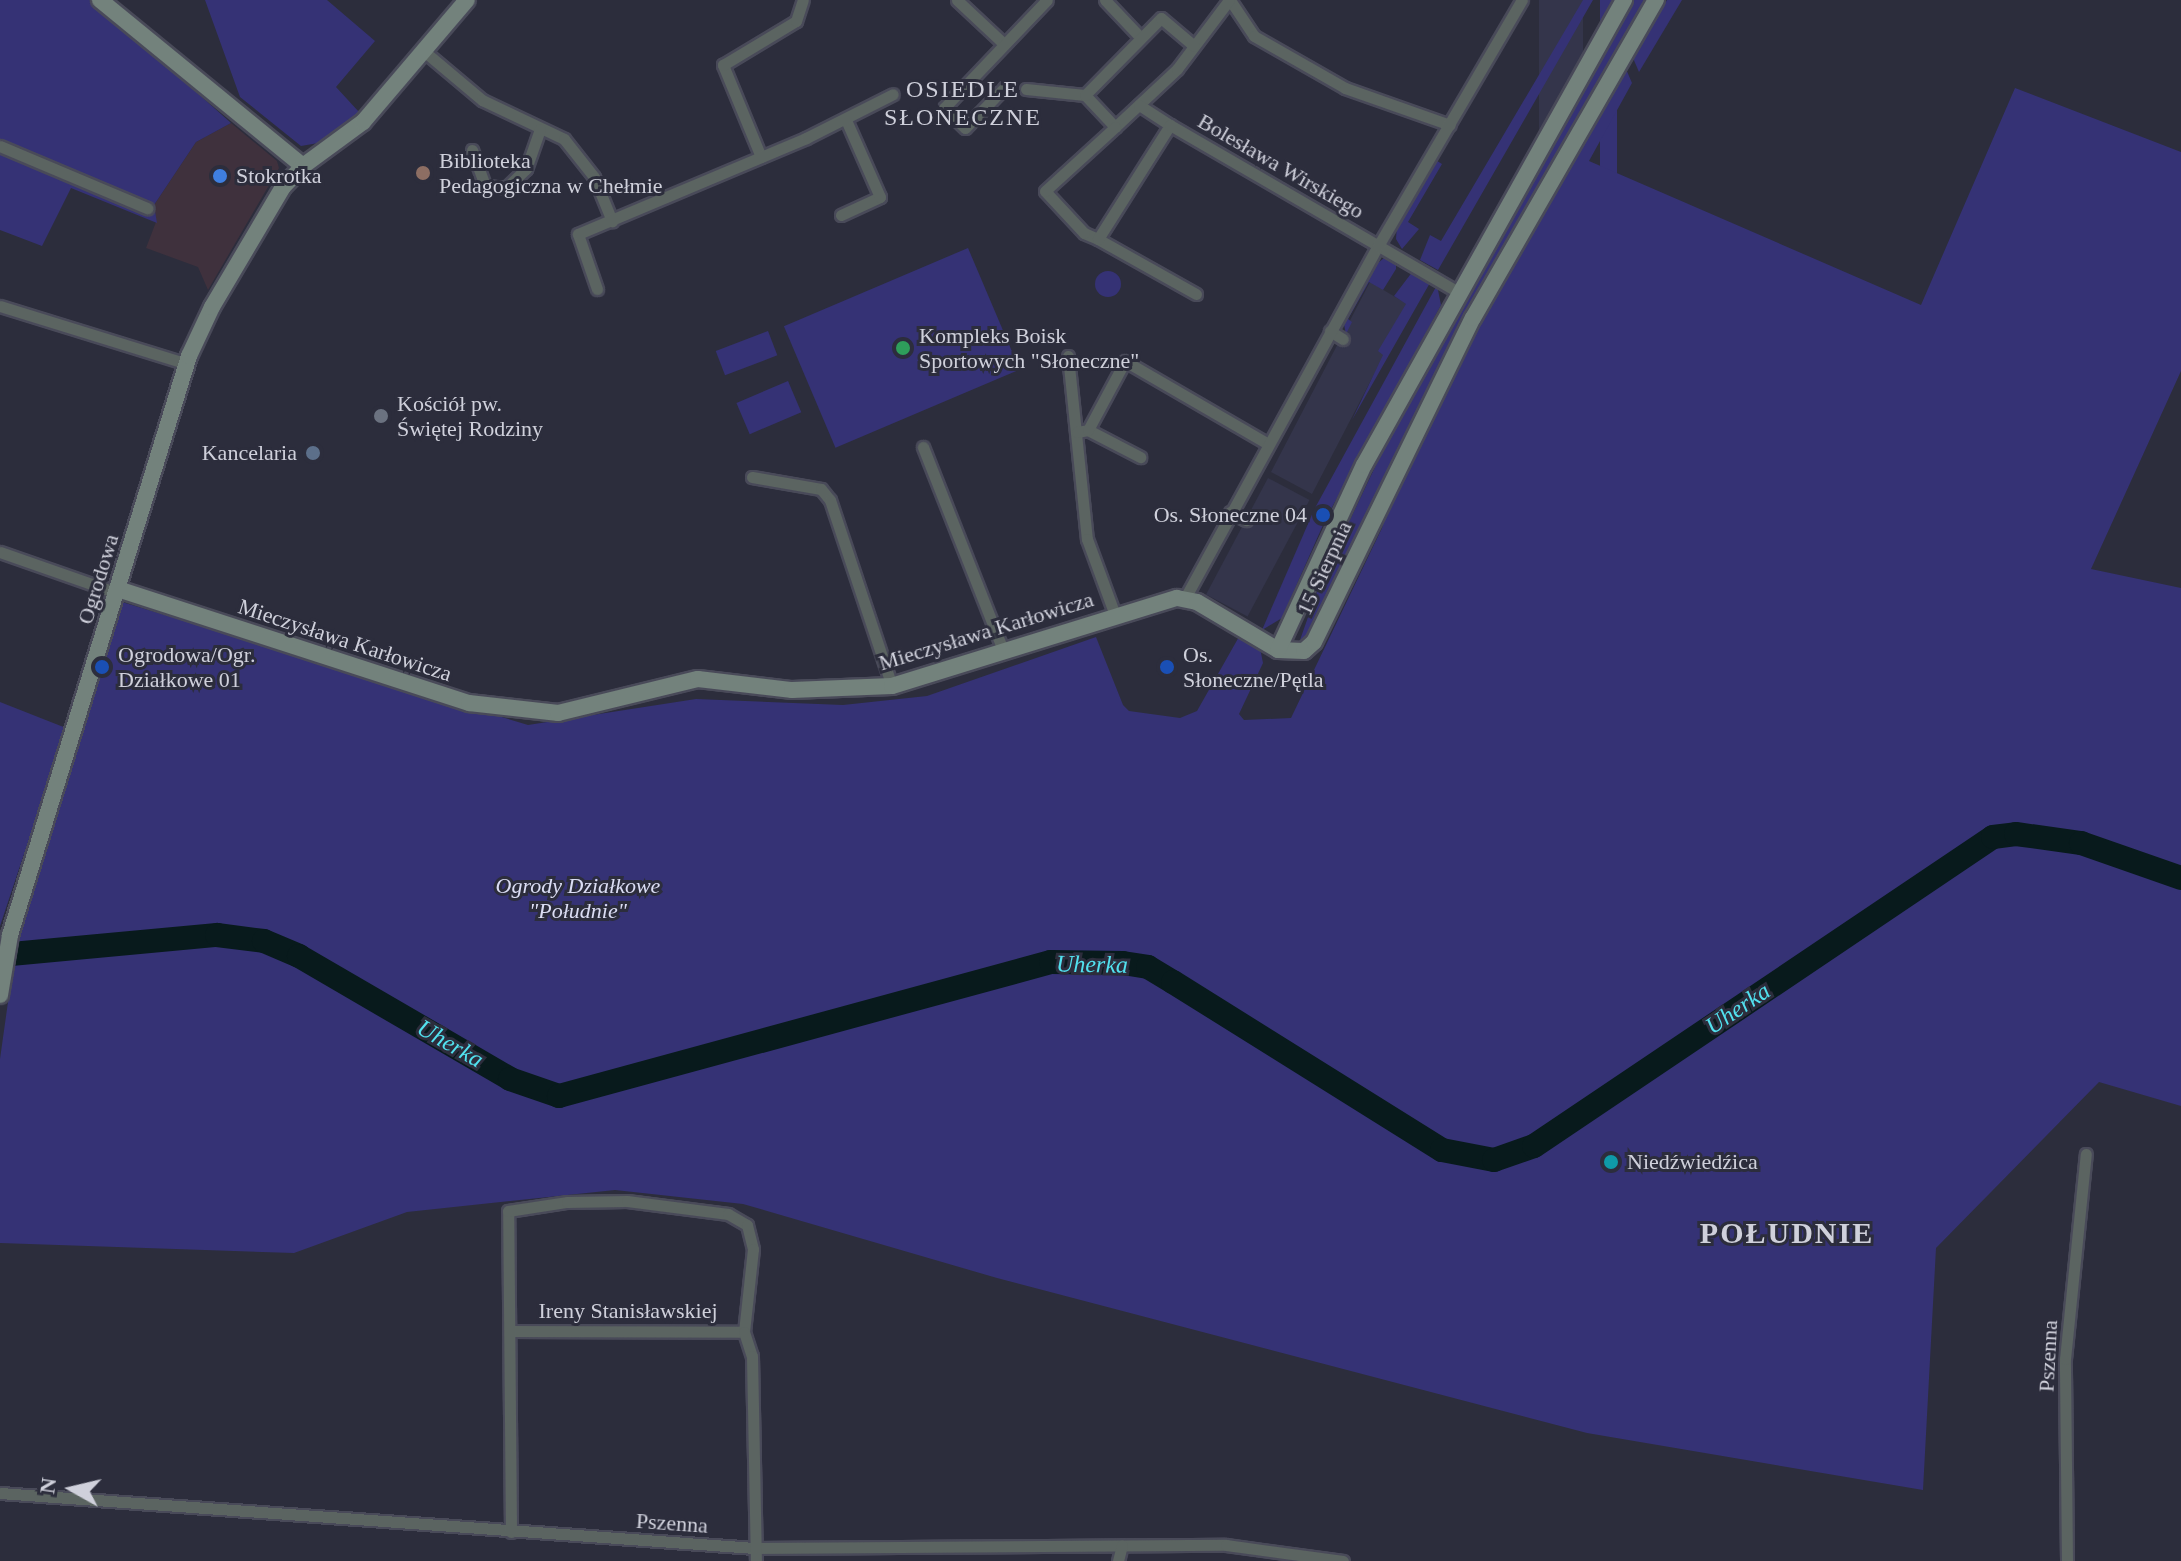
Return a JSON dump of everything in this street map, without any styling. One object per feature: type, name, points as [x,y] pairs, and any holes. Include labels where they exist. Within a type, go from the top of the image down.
[{"type":"street","points":[[100,0],[303,166]]},
{"type":"street","name":"Ogrodowa","points":[[0,995],[10,935],[187,364],[219,294],[283,187],[303,166],[363,122],[467,0]]},
{"type":"street","points":[[761,157],[723,65],[796,21],[803,0]]},
{"type":"street","points":[[957,0],[1004,44]]},
{"type":"street","points":[[1005,87],[965,128],[944,108],[1047,0]]},
{"type":"street","points":[[1105,0],[1140,37]]},
{"type":"street","points":[[1196,294],[1084,233],[1045,191],[1139,105],[1194,46],[1230,0],[1254,36],[1345,88],[1450,125]]},
{"type":"street","name":"Bolesława Wirskiego","points":[[1268,444],[1378,246],[1522,0]]},
{"type":"street","name":"15 Sierpnia","points":[[1624,0],[1364,465],[1278,650],[1304,651],[1314,642],[1473,318],[1656,0]]},
{"type":"street","points":[[1085,95],[1161,18],[1194,46]]},
{"type":"street","points":[[425,52],[482,100],[564,139],[594,177],[612,221]]},
{"type":"street","points":[[1026,89],[1085,95],[1115,127]]},
{"type":"street","points":[[597,289],[578,234],[846,120],[893,94]]},
{"type":"street","points":[[1139,105],[1170,125]]},
{"type":"street","points":[[841,215],[880,197],[846,120]]},
{"type":"street","name":"Bolesława Wirskiego","points":[[1098,239],[1170,125],[1458,292]]},
{"type":"street","points":[[472,150],[485,186],[506,188],[526,169],[540,129]]},
{"type":"street","points":[[0,146],[147,208]]},
{"type":"street","points":[[0,306],[187,364]]},
{"type":"street","points":[[1330,331],[1343,339]]},
{"type":"street","points":[[1068,356],[1082,431],[1087,539],[1115,615]]},
{"type":"street","points":[[1082,431],[1125,361],[1268,444],[1185,598],[1278,650]]},
{"type":"street","points":[[1082,431],[1140,457]]},
{"type":"street","points":[[923,447],[1004,653]]},
{"type":"street","points":[[752,477],[821,489],[830,500],[892,686]]},
{"type":"street","points":[[1230,512],[1246,520]]},
{"type":"street","points":[[0,552],[117,591]]},
{"type":"street","name":"Mieczysława Karłowicza","points":[[117,591],[469,703],[510,711],[558,713],[698,679],[792,690],[892,686],[1004,653],[1115,615],[1185,598]]},
{"type":"street","name":"Pszenna","points":[[2067,1561],[2065,1359],[2086,1154]]},
{"type":"street","name":"Ireny Stanisławskiej","points":[[511,1532],[507,1364],[512,1331],[508,1211],[567,1202],[627,1201],[728,1214],[747,1225],[753,1249],[744,1332],[512,1331]]},
{"type":"street","points":[[744,1332],[752,1356],[756,1561]]},
{"type":"street","name":"Pszenna","points":[[0,1493],[755,1548],[1122,1545],[1343,1561]]},
{"type":"street","points":[[1118,1561],[1122,1545]]},
{"type":"shaded area","points":[[1539,0],[1583,0],[1583,258],[1539,258]]},
{"type":"shaded area","points":[[231,123],[277,161],[279,168],[208,290],[198,267],[146,248],[156,222],[154,205],[196,142]]},
{"type":"shaded area","points":[[1370,282],[1407,304],[1379,351],[1384,355],[1312,494],[1271,472]]},
{"type":"shaded area","points":[[1268,478],[1309,500],[1248,617],[1206,595]]},
{"type":"green space","points":[[0,0],[93,0],[231,123],[196,142],[154,205],[157,223],[71,188],[42,246],[0,230]]},
{"type":"green space","points":[[205,0],[327,0],[375,41],[336,87],[359,112],[324,142],[301,146],[240,97]]},
{"type":"green space","points":[[1583,0],[1593,0],[1438,270],[1420,260],[1430,235],[1441,241]]},
{"type":"green space","points":[[1600,0],[1617,0],[1617,315],[1600,315]]},
{"type":"green space","points":[[1633,0],[1650,0],[1450,344],[1312,633],[1300,640],[1320,583],[1394,427]]},
{"type":"green space","points":[[1667,0],[1682,0],[1639,72],[1633,58]]},
{"type":"green space","name":"Ogrody Działkowe \"Południe\"","points":[[1626,69],[1632,83],[1589,161],[1921,305],[2015,88],[2181,152],[2181,371],[2091,569],[2181,588],[2181,1106],[2099,1082],[1936,1248],[1923,1490],[1587,1433],[997,1278],[743,1204],[615,1190],[407,1212],[294,1253],[0,1243],[0,1059],[16,945],[122,602],[528,725],[696,699],[843,705],[927,696],[1096,637],[1123,705],[1129,711],[1180,718],[1197,711],[1240,635],[1260,648],[1263,663],[1239,714],[1244,720],[1291,718],[1382,528],[1391,495],[1479,321]],"holes":[[[1140,966],[1173,982],[1337,1085]]]},
{"type":"green space","points":[[1434,159],[1442,164],[1408,222],[1419,229],[1402,249],[1396,239],[1397,225]]},
{"type":"green space","name":"Kompleks Boisk Sportowych \"Słoneczne\"","points":[[968,248],[1020,370],[835,448],[784,326]]},
{"type":"green space","points":[[1384,258],[1396,262],[1396,269],[1383,290],[1369,282],[1348,319],[1352,322],[1346,334],[1343,320],[1373,267]]},
{"type":"green space","points":[[1108,271],[1117,275],[1121,284],[1117,293],[1108,297],[1099,293],[1095,284],[1099,275]]},
{"type":"green space","points":[[1413,271],[1431,281],[1352,420],[1383,355],[1378,351],[1406,304],[1394,296]]},
{"type":"green space","points":[[1437,285],[1441,305],[1330,511],[1325,510],[1321,517],[1315,508]]},
{"type":"green space","points":[[768,331],[777,355],[725,375],[716,351]]},
{"type":"green space","points":[[788,381],[801,412],[750,434],[736,403]]},
{"type":"green space","points":[[1314,510],[1323,525],[1282,618],[1262,630]]},
{"type":"green space","points":[[0,702],[66,728],[0,926]]},
{"type":"waterway","name":"Uherka","points":[[0,955],[217,935],[264,941],[299,956],[510,1079],[559,1096],[1051,962],[1123,963],[1148,967],[1442,1150],[1494,1160],[1534,1146],[1993,837],[2016,834],[2081,843],[2181,878]]},
{"type":"place","name":"Biblioteka Pedagogiczna w Chełmie","points":[[423,173]]},
{"type":"place","name":"Stokrotka","points":[[220,176]]},
{"type":"place","name":"Kompleks Boisk Sportowych \"Słoneczne\"","points":[[903,348]]},
{"type":"place","name":"Kościół pw. Świętej Rodziny","points":[[381,416]]},
{"type":"place","name":"Kancelaria","points":[[313,453]]},
{"type":"place","name":"Os. Słoneczne 04","points":[[1323,515]]},
{"type":"place","name":"Ogrodowa/Ogr. Działkowe 01","points":[[102,667]]},
{"type":"place","name":"Os. Słoneczne/Pętla","points":[[1167,667]]},
{"type":"place","name":"Niedźwiedźica","points":[[1611,1162]]},
{"type":"district","name":"OSIEDLE SŁONECZNE","points":[[963,104]]},
{"type":"district","name":"POŁUDNIE","points":[[1787,1233]]}]
